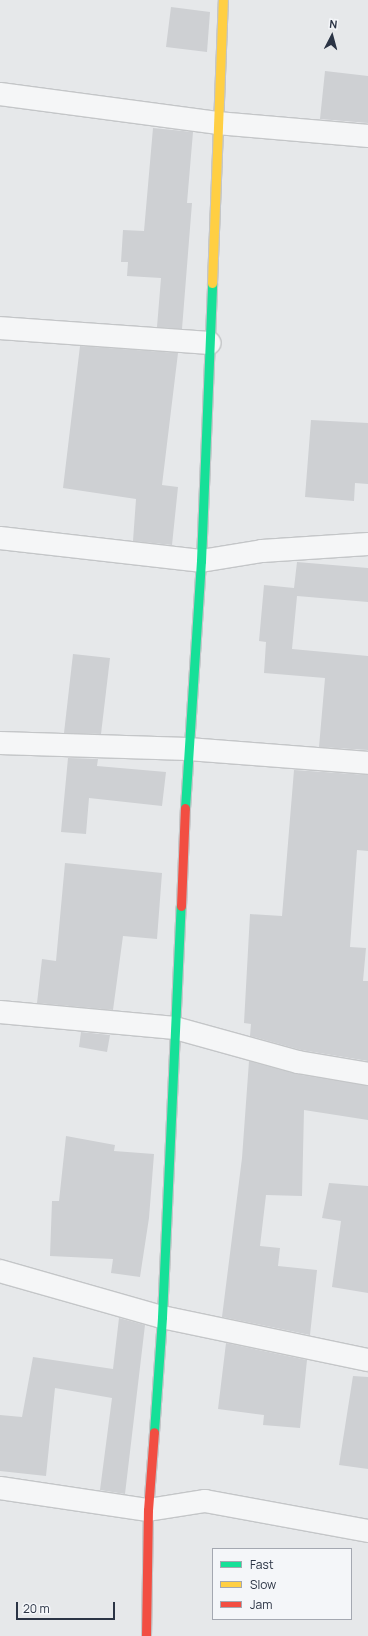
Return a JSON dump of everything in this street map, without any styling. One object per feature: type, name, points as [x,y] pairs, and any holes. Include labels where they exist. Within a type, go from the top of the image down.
[{"type":"main road","points":[[146,1636],[148,1510],[162,1317],[188,749],[201,561],[223,0]]},
{"type":"street","points":[[0,94],[217,123],[368,136]]},
{"type":"street","points":[[0,328],[209,344]]},
{"type":"street","points":[[0,538],[201,561],[262,551],[368,544]]},
{"type":"street","points":[[0,743],[188,749],[368,763]]},
{"type":"street","points":[[0,1012],[175,1028],[298,1062],[368,1074]]},
{"type":"street","points":[[0,1271],[162,1317],[368,1360]]},
{"type":"street","points":[[0,1488],[148,1510],[205,1501],[368,1531]]},
{"type":"building","points":[[171,7],[210,12],[207,52],[166,47]]},
{"type":"building","points":[[325,71],[368,76],[368,123],[320,119]]},
{"type":"building","points":[[153,128],[193,132],[187,203],[192,203],[182,329],[157,327],[161,278],[127,276],[128,262],[121,262],[123,230],[144,231]]},
{"type":"building","points":[[80,346],[178,353],[162,485],[178,487],[172,545],[133,541],[136,499],[63,488]]},
{"type":"building","points":[[311,420],[368,423],[368,484],[355,483],[354,501],[305,497]]},
{"type":"building","points":[[297,562],[368,568],[368,602],[297,596],[292,649],[368,656],[368,750],[319,747],[325,678],[264,673],[266,642],[259,641],[264,585],[294,588]]},
{"type":"building","points":[[73,654],[110,658],[101,734],[64,733]]},
{"type":"building","points":[[68,758],[98,759],[97,766],[166,772],[162,806],[89,798],[86,834],[61,832]]},
{"type":"building","points":[[294,770],[368,775],[368,851],[357,850],[350,947],[366,948],[363,981],[368,981],[368,1061],[301,1050],[250,1036],[251,1024],[244,1023],[250,914],[282,916]]},
{"type":"building","points":[[65,863],[162,873],[157,939],[123,936],[113,1010],[37,1003],[42,959],[56,961]]},
{"type":"building","points":[[81,1032],[110,1035],[107,1052],[79,1047]]},
{"type":"building","points":[[249,1061],[296,1074],[368,1086],[368,1120],[304,1110],[302,1196],[266,1195],[260,1246],[280,1248],[278,1266],[317,1270],[310,1335],[222,1317],[242,1158]]},
{"type":"building","points":[[66,1136],[115,1145],[114,1151],[154,1154],[149,1218],[140,1277],[111,1273],[113,1259],[50,1256],[52,1201],[59,1201]]},
{"type":"building","points":[[329,1183],[368,1186],[368,1293],[332,1287],[341,1221],[322,1218]]},
{"type":"building","points":[[119,1318],[145,1325],[125,1494],[100,1490],[112,1398],[55,1388],[46,1476],[0,1471],[0,1415],[22,1417],[33,1357],[113,1369]]},
{"type":"building","points":[[226,1343],[307,1360],[300,1428],[263,1425],[264,1415],[218,1409]]},
{"type":"building","points":[[353,1376],[368,1377],[368,1469],[339,1465]]},
{"type":"traffic: fast","points":[[185,808],[201,561],[212,283]]},
{"type":"traffic: fast","points":[[154,1432],[162,1317],[181,906]]},
{"type":"traffic: slow","points":[[212,283],[223,0]]},
{"type":"traffic: jam","points":[[181,906],[185,808]]},
{"type":"traffic: jam","points":[[146,1636],[148,1510],[154,1432]]}]
